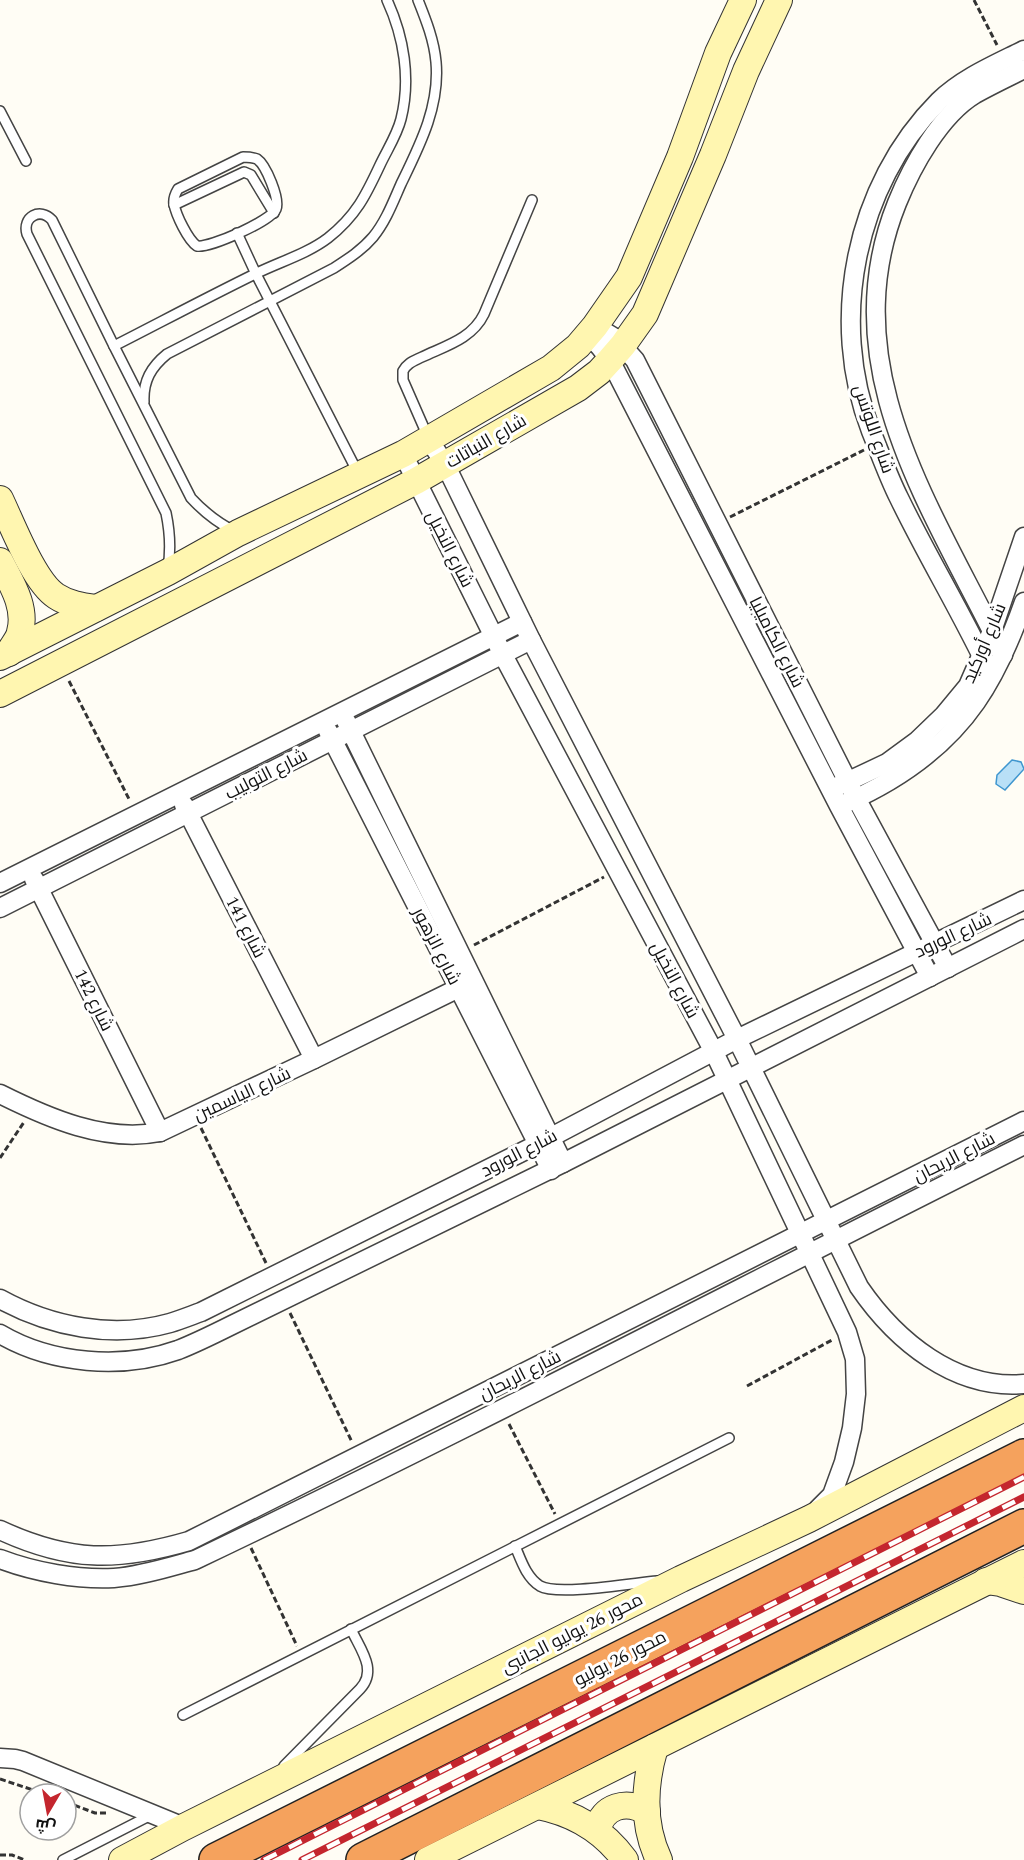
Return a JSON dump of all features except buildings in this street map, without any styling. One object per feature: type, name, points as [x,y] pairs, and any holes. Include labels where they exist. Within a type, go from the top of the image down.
[{"type":"highway","name":"محور 26 يوليو","points":[[216,1860],[1024,1456]]},
{"type":"highway","points":[[363,1860],[1024,1526]]},
{"type":"street","name":"شارع النباتات","points":[[4,655],[168,572],[238,533],[403,454],[551,368],[578,346],[629,277],[680,157],[718,53],[742,0]]},
{"type":"street","name":"شارع النباتات","points":[[0,694],[416,482],[578,388],[599,372],[617,353],[645,315],[746,71],[779,0]]},
{"type":"street","name":"شارع اللوتس","points":[[991,675],[898,496],[877,444],[860,395],[853,360],[851,323],[855,271],[861,239],[884,179],[900,151],[939,101],[964,80],[1024,50]]},
{"type":"street","name":"شارع اللوتس","points":[[1003,655],[918,484],[893,421],[878,356],[875,307],[884,245],[896,207],[917,162],[952,113],[974,95],[1024,69]]},
{"type":"street","name":"شارع الكاميليا","points":[[591,331],[600,347],[635,360],[847,782],[948,968]]},
{"type":"street","name":"شارع الكاميليا","points":[[617,353],[835,798],[930,977]]},
{"type":"street","name":"شارع النخيل","points":[[429,440],[445,464],[531,640],[737,1039],[859,1287],[885,1322],[936,1362],[992,1384],[1024,1384]]},
{"type":"street","name":"شارع النخيل","points":[[403,454],[503,655],[714,1052],[847,1332],[855,1359],[856,1394],[852,1428],[844,1462],[832,1494],[809,1519]]},
{"type":"street","points":[[0,499],[40,582],[56,596],[75,605],[96,608]]},
{"type":"street","name":"شارع أوركيد","points":[[835,798],[847,782],[887,763],[917,741],[944,715],[968,686],[992,631],[1024,537]]},
{"type":"street","points":[[0,561],[22,612],[20,634],[4,655]]},
{"type":"street","name":"شارع أوركيد","points":[[835,798],[856,798],[895,779],[925,756],[952,730],[976,702],[1003,655],[1024,602]]},
{"type":"street","name":"شارع التوليب","points":[[0,883],[522,622]]},
{"type":"street","name":"شارع التوليب","points":[[0,908],[531,640]]},
{"type":"street","name":"شارع الزهور","points":[[341,712],[460,953],[466,984]]},
{"type":"street","name":"شارع الزهور","points":[[323,722],[466,984],[557,1166]]},
{"type":"street","name":"شارع 141","points":[[179,794],[314,1059]]},
{"type":"street","name":"شارع 142","points":[[28,869],[160,1132]]},
{"type":"street","points":[[1016,904],[1021,931]]},
{"type":"street","name":"شارع الورود","points":[[0,1299],[38,1316],[70,1326],[103,1330],[136,1329],[169,1324],[201,1312],[544,1141],[737,1039],[1016,904]]},
{"type":"street","name":"شارع الورود","points":[[0,1334],[30,1347],[66,1358],[103,1362],[140,1359],[177,1350],[557,1166],[1021,931]]},
{"type":"street","name":"شارع الياسمين","points":[[0,1094],[32,1110],[71,1124],[142,1136],[160,1132],[466,984]]},
{"type":"street","name":"شارع الريحان","points":[[0,1530],[45,1549],[74,1554],[113,1556],[154,1551],[189,1541],[1024,1121]]},
{"type":"street","points":[[1007,1130],[1020,1146]]},
{"type":"street","name":"شارع الريحان","points":[[0,1559],[40,1571],[71,1576],[114,1578],[155,1571],[195,1560],[501,1409],[1020,1146]]},
{"type":"street","points":[[272,1276],[284,1300]]},
{"type":"street","points":[[222,1302],[232,1325]]},
{"type":"street","name":"محور 26 يوليو الجانبى","points":[[122,1860],[681,1578],[809,1519],[1024,1408]]},
{"type":"street","points":[[71,1576],[74,1554]]},
{"type":"street","points":[[428,1860],[1024,1563]]},
{"type":"street","points":[[986,1581],[1024,1591]]},
{"type":"street","points":[[655,1747],[647,1779],[647,1812],[649,1828],[659,1860]]},
{"type":"street","points":[[0,1758],[23,1761],[184,1827]]},
{"type":"street","points":[[597,1830],[602,1817],[613,1808],[627,1805],[647,1812]]},
{"type":"street","points":[[538,1806],[568,1815],[597,1830],[625,1860]]},
{"type":"lane","points":[[114,346],[327,239],[364,201],[401,121],[406,92],[405,62],[399,32],[387,0]]},
{"type":"lane","points":[[145,408],[144,392],[147,377],[155,364],[167,354],[334,268],[356,254],[374,236],[387,214],[427,129],[435,96],[436,62],[429,28],[417,0]]},
{"type":"lane","points":[[0,111],[26,161]]},
{"type":"lane","points":[[247,157],[261,164],[277,194],[278,201],[274,213],[237,233],[208,245],[197,246],[189,239],[174,205],[175,194],[178,189],[247,157]]},
{"type":"lane","points":[[174,205],[244,172],[251,175],[274,213]]},
{"type":"lane","points":[[429,440],[402,380],[403,371],[411,362],[465,336],[476,327],[484,314],[532,200]]},
{"type":"lane","points":[[168,572],[170,542],[166,513],[27,234],[26,225],[31,217],[39,213],[49,216],[52,220],[191,498],[220,525],[238,533]]},
{"type":"lane","points":[[237,233],[359,475]]},
{"type":"lane","points":[[183,1715],[729,1438]]},
{"type":"lane","points":[[515,1546],[528,1575],[540,1586],[555,1591],[681,1578]]},
{"type":"lane","points":[[265,1786],[365,1684],[369,1672],[368,1665],[351,1629]]},
{"type":"lane","points":[[63,1860],[153,1814]]},
{"type":"path","points":[[974,0],[1005,60]]},
{"type":"path","points":[[718,524],[877,444]]},
{"type":"path","points":[[60,664],[137,814]]},
{"type":"path","points":[[460,953],[616,871]]},
{"type":"path","points":[[0,1158],[32,1110]]},
{"type":"path","points":[[195,1116],[272,1276]]},
{"type":"path","points":[[284,1300],[359,1456]]},
{"type":"path","points":[[747,1386],[847,1332]]},
{"type":"path","points":[[501,1409],[560,1524]]},
{"type":"path","points":[[246,1536],[301,1655]]},
{"type":"path","points":[[0,1779],[18,1785]]},
{"type":"path","points":[[0,1855],[12,1855],[25,1860]]},
{"type":"water","points":[[1012,760],[1021,762],[1024,769],[1005,790],[996,784],[997,775]]},
{"type":"railway","points":[[264,1860],[1024,1477]]},
{"type":"railway","points":[[302,1860],[1024,1497]]}]
